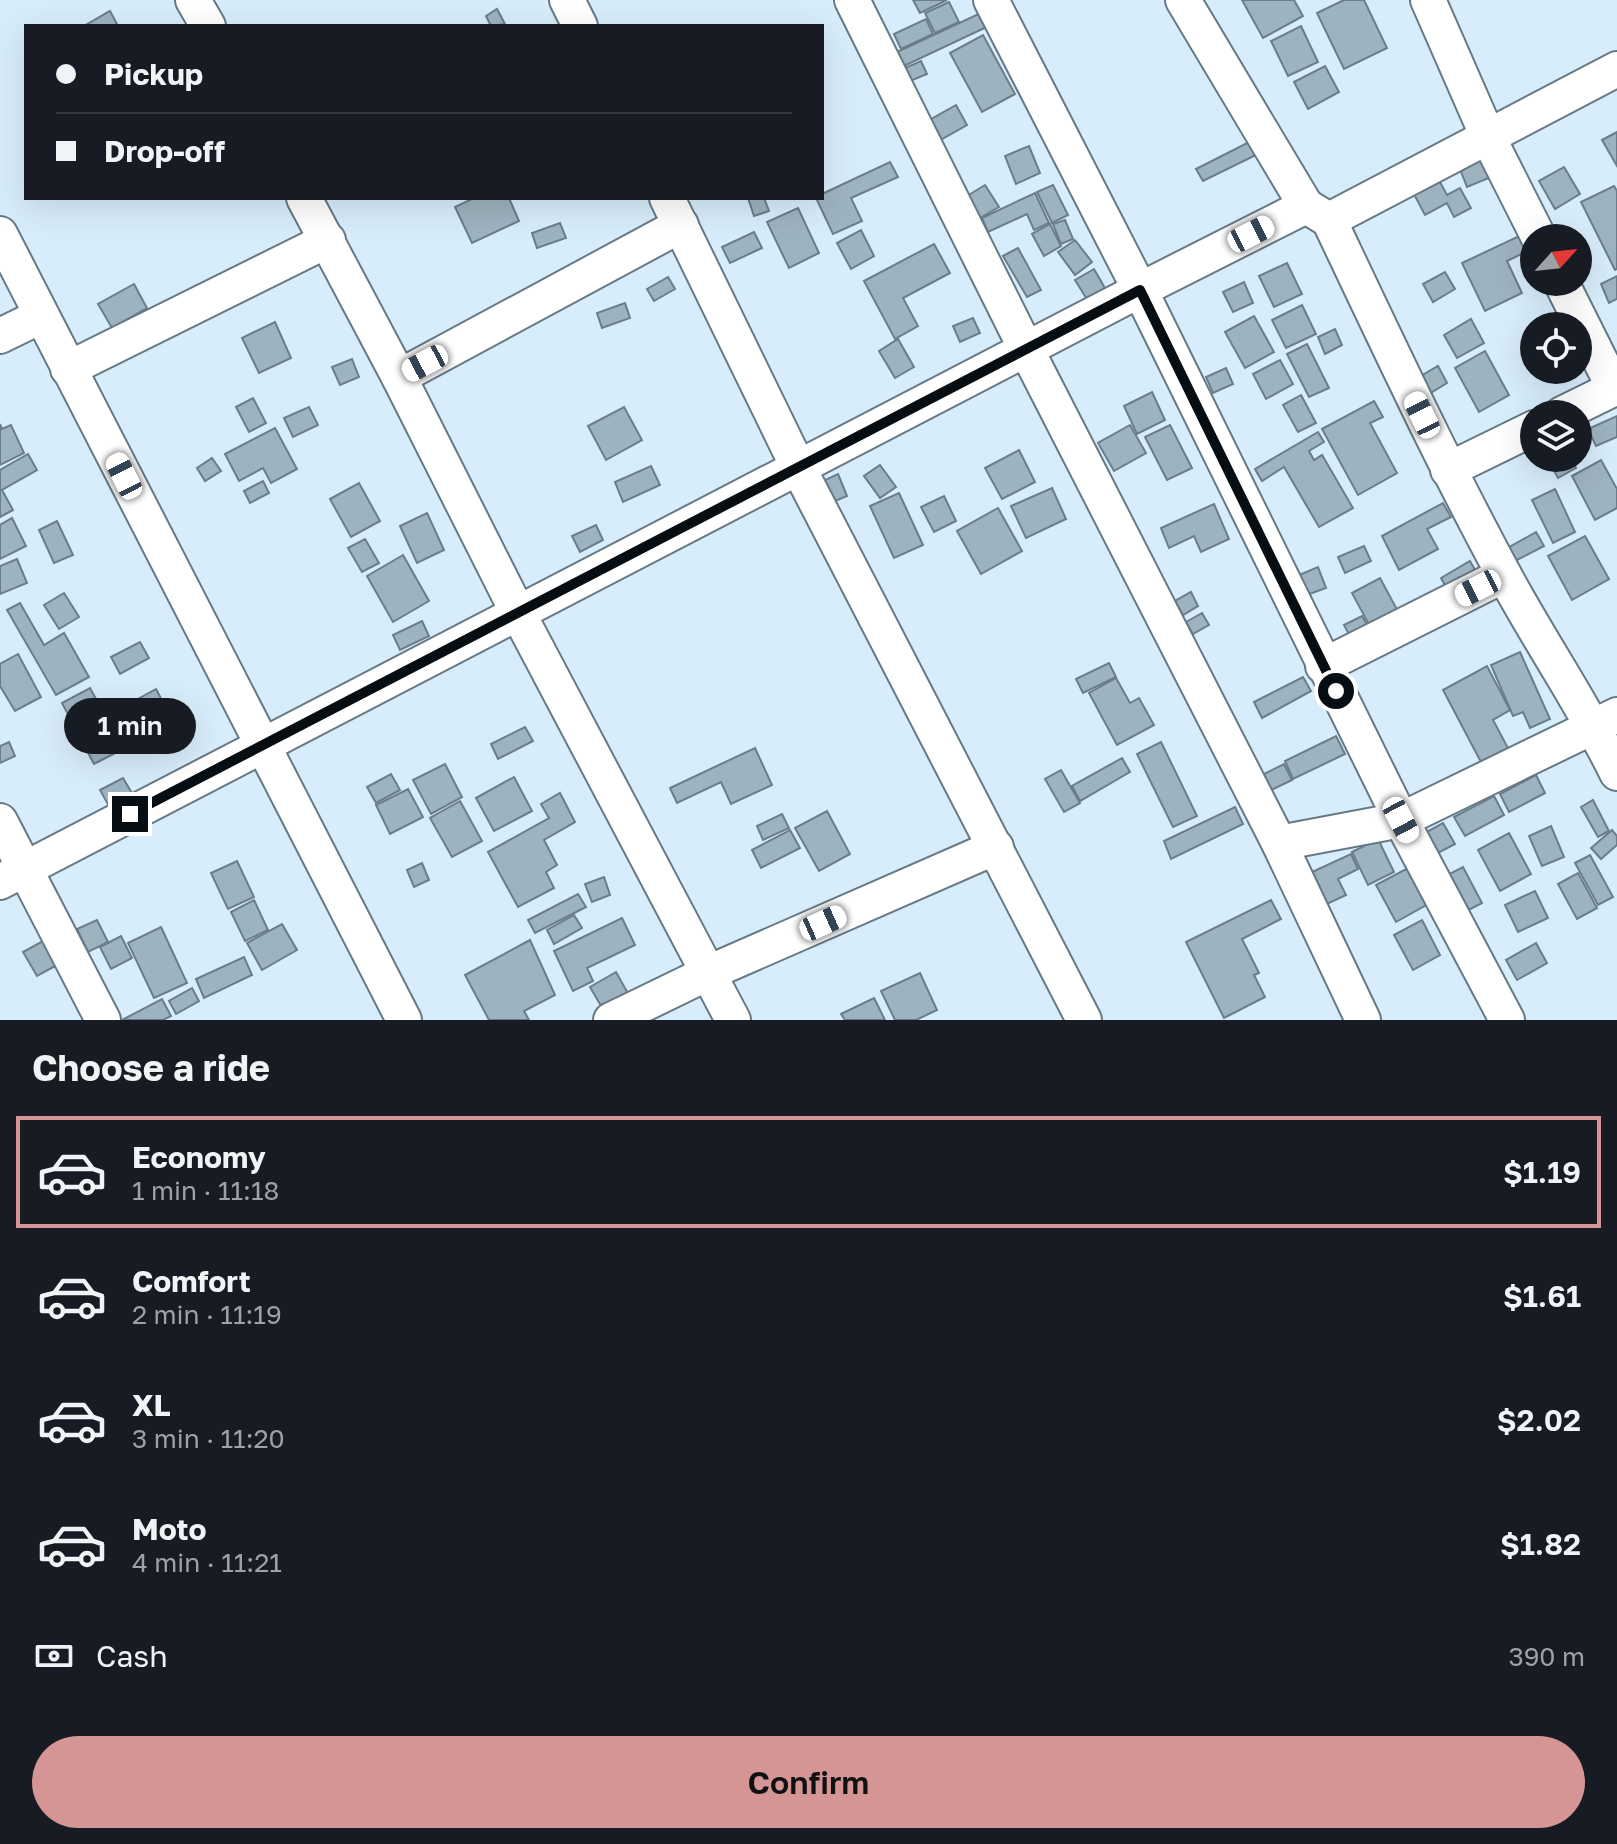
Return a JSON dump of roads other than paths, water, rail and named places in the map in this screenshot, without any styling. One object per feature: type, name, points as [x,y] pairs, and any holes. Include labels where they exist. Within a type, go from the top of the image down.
[{"type":"street","points":[[193,0],[207,24]]},
{"type":"street","points":[[567,0],[579,24]]},
{"type":"street","points":[[852,0],[1026,349],[1279,843],[1363,1020]]},
{"type":"street","points":[[991,0],[1140,290],[1323,666],[1507,1020]]},
{"type":"street","points":[[1183,0],[1317,213],[1504,575],[1606,722],[1617,773]]},
{"type":"street","points":[[1428,0],[1488,137],[1532,224]]},
{"type":"street","points":[[12,876],[1140,290],[1488,137],[1617,69]]},
{"type":"street","points":[[305,200],[733,1020]]},
{"type":"street","points":[[399,377],[674,212],[798,467],[1080,1011],[1109,1020]]},
{"type":"street","points":[[0,234],[404,1020]]},
{"type":"street","points":[[68,369],[328,240]]},
{"type":"street","points":[[1568,296],[1616,387],[1590,400]]},
{"type":"street","points":[[0,336],[41,316]]},
{"type":"street","points":[[1448,470],[1520,435]]},
{"type":"street","points":[[1323,666],[1504,575]]},
{"type":"street","points":[[1279,843],[1401,820],[1606,722]]},
{"type":"street","points":[[0,821],[12,876],[103,1020]]},
{"type":"street","points":[[611,1020],[708,973],[996,847]]}]
